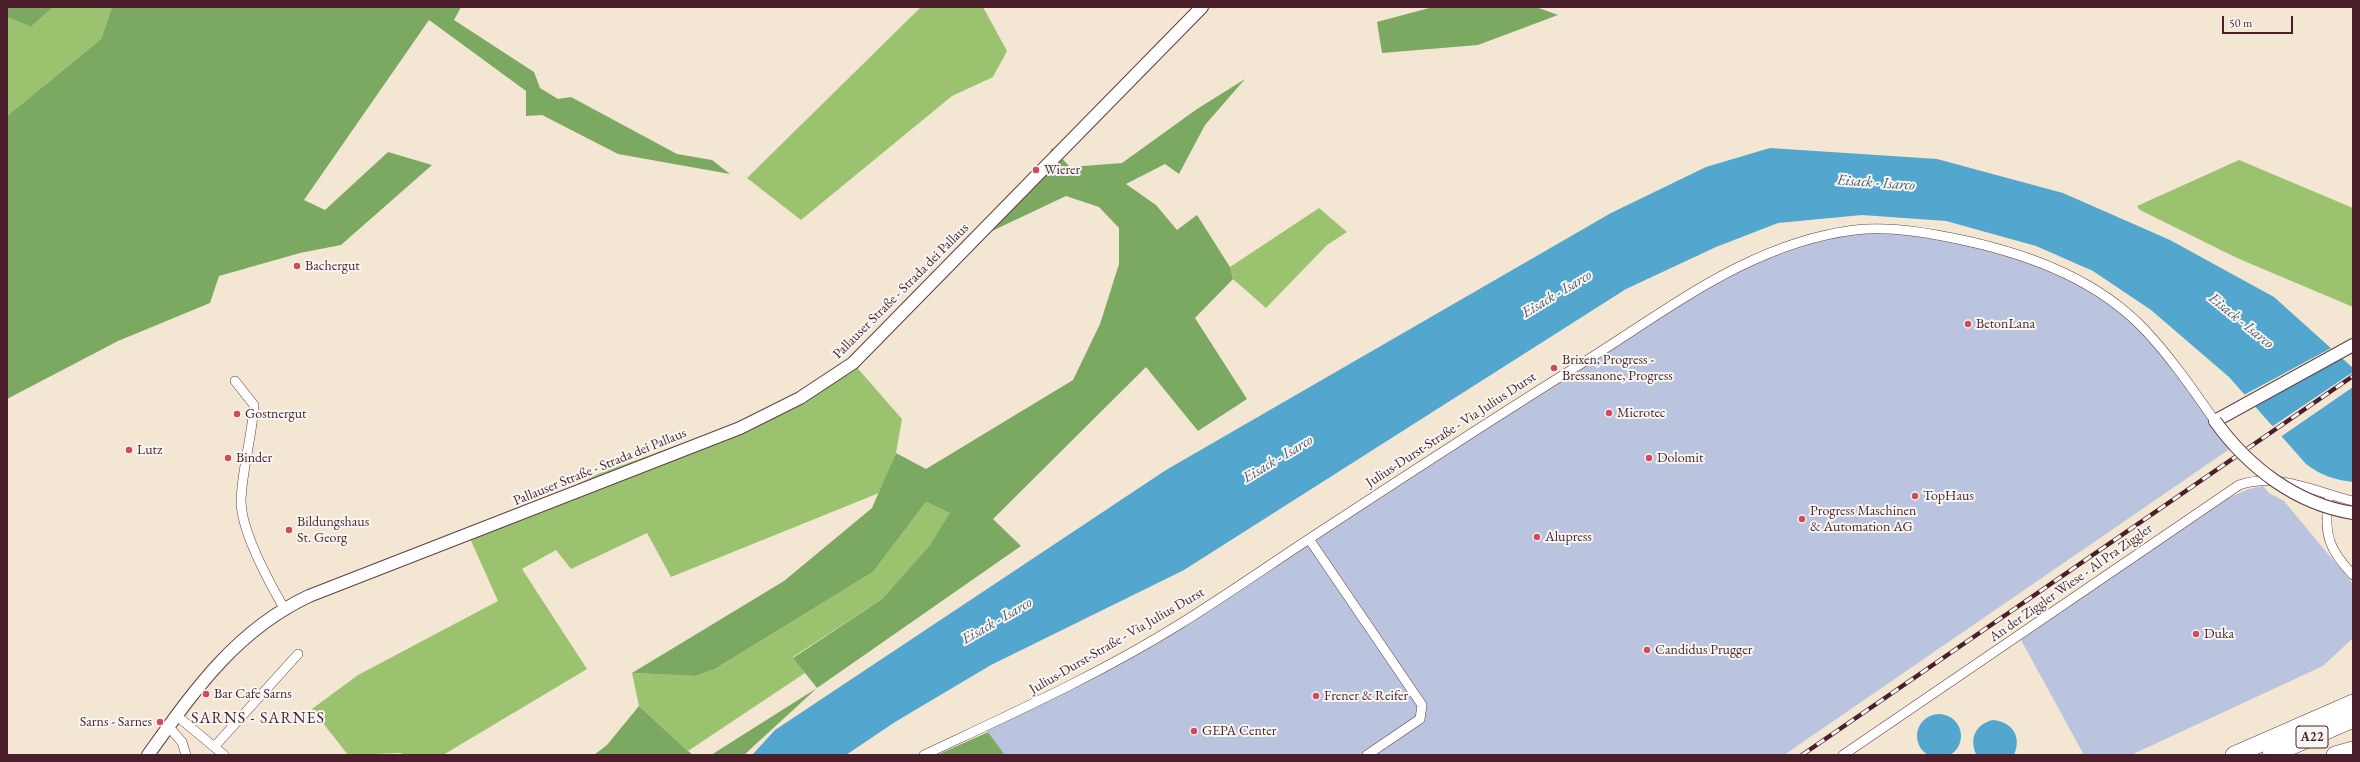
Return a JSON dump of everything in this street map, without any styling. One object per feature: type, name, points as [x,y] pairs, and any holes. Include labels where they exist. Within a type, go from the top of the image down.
[{"type":"highway","points":[[2276,736],[2353,690]]},
{"type":"highway","name":"A22","points":[[2234,755],[2353,703]]},
{"type":"highway","name":"A22","points":[[2271,755],[2353,719]]},
{"type":"highway","points":[[2335,755],[2353,750]]},
{"type":"street","name":"Pallauser Straße - Strada dei Pallaus","points":[[148,755],[204,679],[223,658],[259,626],[284,608],[316,593],[740,428],[800,398],[853,363],[1202,7]]},
{"type":"street","name":"Julius-Durst-Straße - Via Julius Durst","points":[[924,755],[1025,708],[1098,671],[1179,625],[1522,400],[1721,276],[1768,251],[1799,241],[1859,229],[1896,229],[1936,234],[1999,249],[2058,270],[2089,285],[2131,316],[2168,357],[2215,421]]},
{"type":"street","points":[[2353,345],[2215,421],[2234,446],[2268,476],[2305,498],[2353,513]]},
{"type":"street","points":[[235,381],[254,405],[243,477],[241,503],[243,524],[284,608]]},
{"type":"street","name":"An der Ziggler Wiese - Al Pra Ziggler","points":[[1843,755],[2239,485],[2257,480],[2274,480],[2353,501]]},
{"type":"street","points":[[2329,495],[2326,519],[2331,548],[2353,575]]},
{"type":"street","points":[[1308,539],[1422,705],[1420,718],[1367,755]]},
{"type":"street","points":[[215,746],[298,654]]},
{"type":"street","points":[[177,716],[224,755]]},
{"type":"street","points":[[169,727],[182,742],[186,755]]},
{"type":"shaded area","points":[[1859,229],[1936,234],[2044,264],[2131,316],[2234,446],[1784,755],[1005,755],[985,727],[1098,671],[1743,263]]},
{"type":"shaded area","name":"Duka","points":[[2263,486],[2269,493],[2284,501],[2353,584],[2353,638],[2323,666],[2131,755],[2084,755],[2021,640],[2221,501],[2249,489]]},
{"type":"green space","points":[[7,7],[53,7],[31,27],[7,17]]},
{"type":"green space","points":[[53,7],[112,7],[101,39],[7,116],[7,17],[31,27]]},
{"type":"green space","points":[[112,7],[461,7],[454,20],[534,72],[540,88],[558,99],[571,97],[677,154],[712,160],[730,174],[618,154],[542,115],[526,116],[526,91],[429,20],[304,200],[325,210],[388,152],[432,165],[341,245],[300,253],[219,276],[210,303],[118,341],[7,399],[7,116],[101,39]]},
{"type":"green space","points":[[921,7],[983,7],[1007,51],[993,77],[952,96],[801,220],[747,178]]},
{"type":"green space","points":[[1433,7],[1536,7],[1558,15],[1478,45],[1382,53],[1377,22]]},
{"type":"green space","points":[[1245,79],[1205,125],[1179,174],[1165,164],[1126,184],[1156,205],[1177,230],[1197,215],[1230,267],[1233,279],[1195,318],[1247,399],[1198,431],[1146,367],[993,519],[1021,546],[817,688],[793,658],[882,599],[929,546],[950,513],[926,502],[873,572],[715,669],[695,676],[632,673],[784,581],[872,508],[896,453],[926,469],[1073,380],[1100,324],[1119,264],[1119,228],[1099,207],[1066,196],[975,239],[1040,173],[1052,148],[1070,167],[1122,163],[1197,109]]},
{"type":"green space","points":[[2239,160],[2353,208],[2353,307],[2237,258],[2140,210],[2137,206]]},
{"type":"green space","points":[[1319,208],[1347,232],[1327,245],[1266,308],[1233,279],[1230,267]]},
{"type":"green space","points":[[853,363],[902,419],[896,453],[879,493],[671,577],[647,533],[571,569],[556,550],[522,569],[587,669],[443,755],[403,755],[401,753],[348,755],[312,709],[358,675],[498,601],[468,534],[505,520],[598,474],[752,418]]},
{"type":"green space","points":[[926,502],[951,513],[929,546],[882,599],[793,657],[805,673],[688,751],[639,706],[632,673],[695,676],[715,669],[873,572]]},
{"type":"green space","points":[[817,688],[744,755],[711,755]]},
{"type":"green space","points":[[639,706],[693,755],[594,755],[607,745]]},
{"type":"green space","points":[[988,732],[1005,755],[937,755]]},
{"type":"water","name":"Eisack - Isarco","points":[[1770,148],[1937,159],[2063,193],[2170,240],[2274,297],[2353,368],[2353,482],[2328,476],[2306,464],[2229,377],[2151,310],[2093,271],[2036,246],[1946,221],[1862,215],[1778,223],[1716,247],[1626,289],[1184,570],[991,665],[895,722],[846,755],[752,755],[775,730],[1166,470],[1611,213],[1706,167]]},
{"type":"water","points":[[1939,714],[1951,718],[1957,724],[1961,736],[1957,748],[1951,754],[1939,758],[1927,754],[1921,748],[1917,736],[1921,724],[1927,718]]},
{"type":"water","points":[[1993,720],[2006,724],[2011,727],[2014,732],[2017,742],[2014,755],[1976,754],[1973,742],[1978,728]]},
{"type":"pier","points":[[2333,347],[2344,356],[2251,406],[2242,396]]},
{"type":"pier","points":[[2353,372],[2353,387],[2279,438],[2270,428]]},
{"type":"railway","points":[[1802,755],[2353,376]]},
{"type":"place","name":"Wierer","points":[[1036,170]]},
{"type":"place","name":"Bachergut","points":[[297,266]]},
{"type":"place","name":"BetonLana","points":[[1968,324]]},
{"type":"place","name":"Brixen, Progress - Bressanone, Progress","points":[[1554,368]]},
{"type":"place","name":"Microtec","points":[[1609,413]]},
{"type":"place","name":"Gostnergut","points":[[237,414]]},
{"type":"place","name":"Lutz","points":[[129,450]]},
{"type":"place","name":"Binder","points":[[228,458]]},
{"type":"place","name":"Dolomit","points":[[1649,458]]},
{"type":"place","name":"TopHaus","points":[[1915,496]]},
{"type":"place","name":"Progress Maschinen & Automation AG","points":[[1802,519]]},
{"type":"place","name":"Bildungshaus St. Georg","points":[[289,530]]},
{"type":"place","name":"Alupress","points":[[1537,537]]},
{"type":"place","name":"Duka","points":[[2196,634]]},
{"type":"place","name":"Candidus Prugger","points":[[1647,650]]},
{"type":"place","name":"Bar Cafe Sarns","points":[[206,694]]},
{"type":"place","name":"Frener & Reifer","points":[[1316,696]]},
{"type":"place","name":"Sarns - Sarnes","points":[[160,722]]},
{"type":"place","name":"GEPA Center","points":[[1194,731]]},
{"type":"district","name":"SARNS - SARNES","points":[[258,719]]}]
